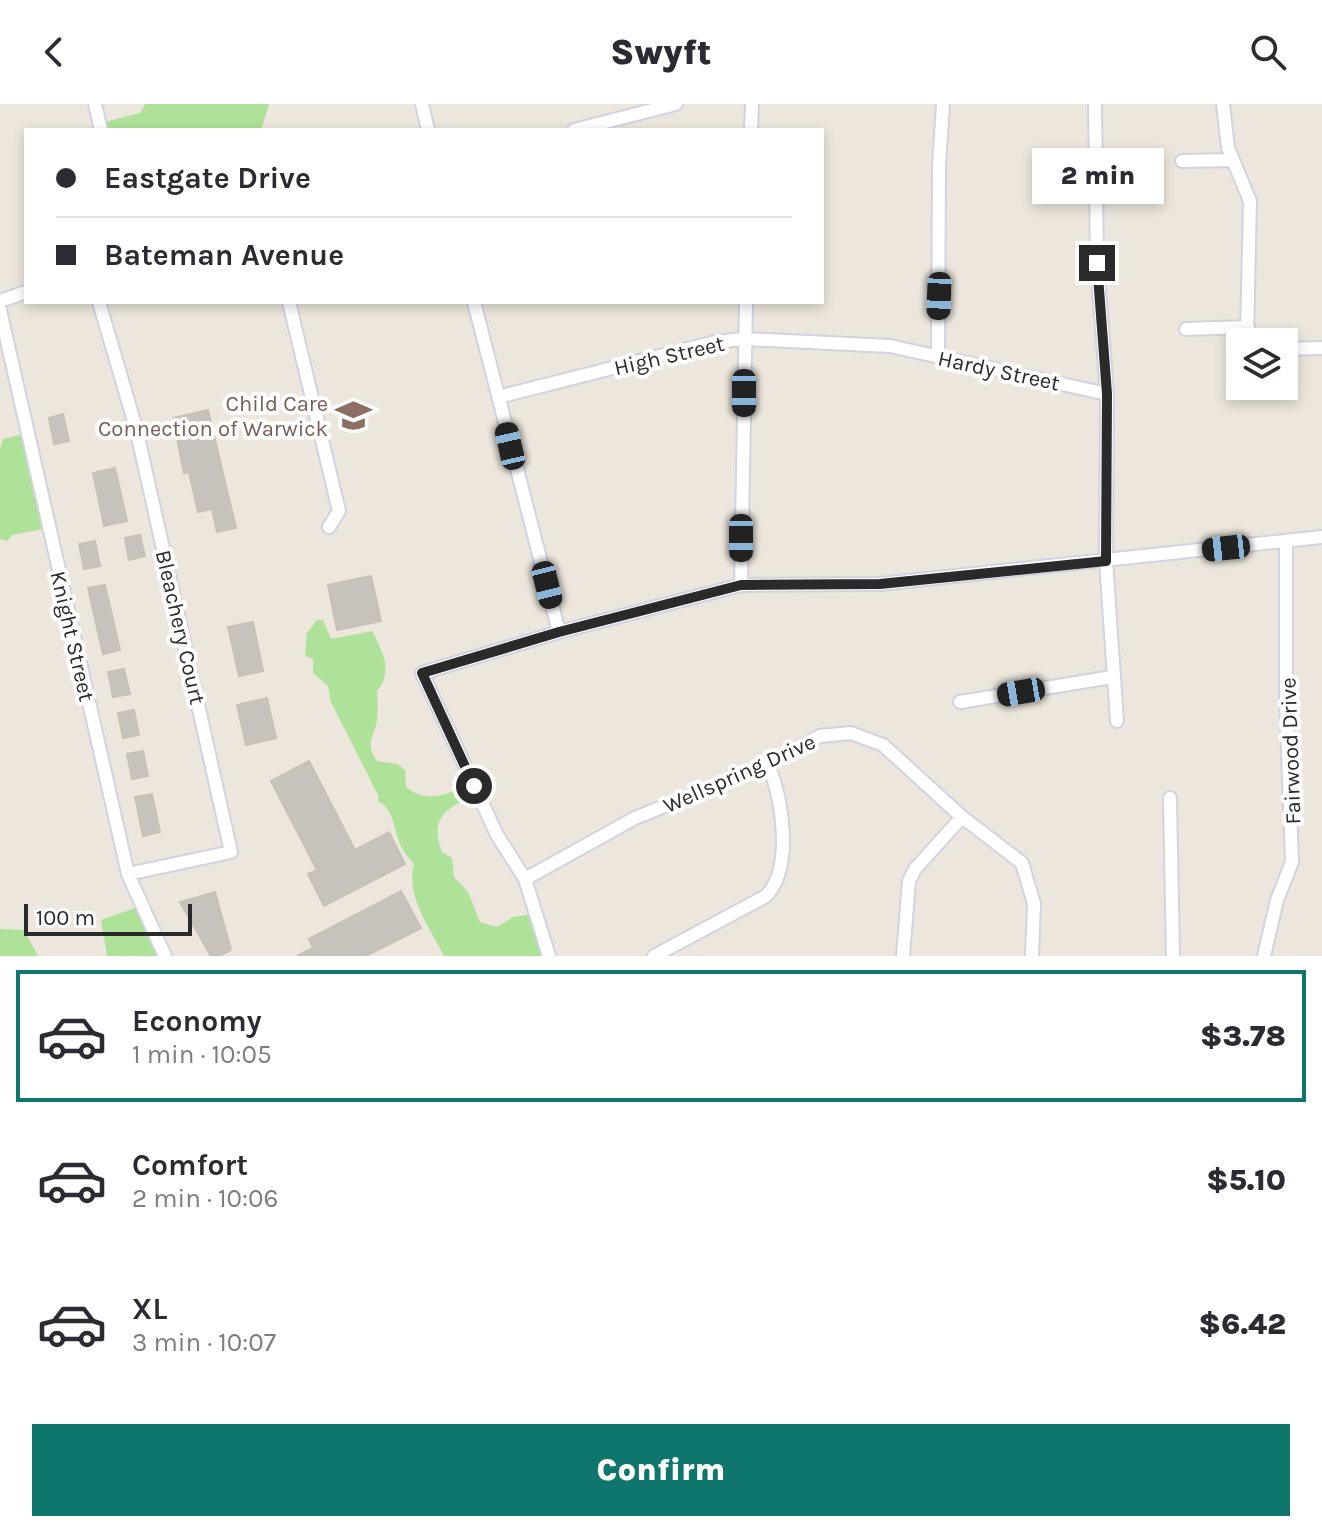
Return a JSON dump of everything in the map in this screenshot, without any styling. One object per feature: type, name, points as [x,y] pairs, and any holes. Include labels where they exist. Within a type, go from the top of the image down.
[{"type":"street","points":[[95,104],[101,128]]},
{"type":"street","points":[[422,104],[428,128]]},
{"type":"street","points":[[582,128],[676,104]]},
{"type":"street","points":[[751,128],[752,104]]},
{"type":"street","points":[[938,356],[939,166],[943,104]]},
{"type":"street","points":[[1095,104],[1097,263],[1107,394],[1106,561],[1117,721]]},
{"type":"street","points":[[1186,329],[1248,327],[1250,201],[1228,148],[1223,104]]},
{"type":"street","points":[[1182,161],[1233,160]]},
{"type":"street","points":[[0,301],[24,293]]},
{"type":"street","name":"Bleachery Court","points":[[100,304],[136,428],[231,852],[128,874]]},
{"type":"street","points":[[289,304],[339,511],[329,527]]},
{"type":"street","points":[[475,304],[559,632]]},
{"type":"street","points":[[741,585],[746,304]]},
{"type":"street","name":"Knight Street","points":[[0,310],[128,874],[165,956]]},
{"type":"street","name":"High Street","points":[[498,397],[700,345],[744,339],[890,346]]},
{"type":"street","name":"Hardy Street","points":[[890,346],[1107,394]]},
{"type":"street","points":[[1298,349],[1322,348]]},
{"type":"street","points":[[549,956],[525,879],[497,835],[422,673],[559,632],[741,585],[880,584],[1322,537]]},
{"type":"street","name":"Fairwood Drive","points":[[1264,956],[1277,900],[1292,862],[1286,699],[1286,541]]},
{"type":"street","points":[[960,702],[1112,677]]},
{"type":"street","name":"Wellspring Drive","points":[[525,879],[635,818],[768,764],[820,736],[835,733],[863,735],[883,745],[962,817],[1022,863],[1034,904],[1032,956]]},
{"type":"street","points":[[654,956],[766,896],[775,887],[779,873],[781,799],[768,764]]},
{"type":"street","points":[[1170,798],[1173,956]]},
{"type":"street","points":[[903,956],[909,881],[922,861],[962,817]]},
{"type":"green space","points":[[145,104],[269,104],[262,128],[101,128],[101,123],[140,113]]},
{"type":"green space","points":[[28,433],[48,528],[12,535],[7,541],[0,539],[0,449],[3,439]]},
{"type":"green space","points":[[317,620],[323,620],[331,639],[372,631],[386,668],[377,691],[377,717],[371,743],[374,756],[377,761],[397,764],[405,770],[406,787],[422,795],[438,796],[472,784],[476,795],[457,804],[439,821],[438,840],[442,852],[452,858],[454,877],[468,892],[480,922],[497,927],[513,917],[534,914],[549,956],[444,956],[416,900],[412,876],[414,864],[399,842],[388,810],[378,801],[378,795],[331,702],[328,686],[313,673],[313,659],[305,656],[307,633]]},
{"type":"green space","points":[[141,906],[166,956],[107,956],[101,920]]},
{"type":"green space","points":[[0,929],[24,930],[38,956],[0,956]]},
{"type":"building","points":[[208,410],[236,528],[217,532],[212,509],[198,512],[189,472],[184,473],[173,418]]},
{"type":"building","points":[[63,414],[69,441],[54,444],[49,418]]},
{"type":"building","points":[[115,468],[127,521],[104,526],[93,473]]},
{"type":"building","points":[[140,535],[145,556],[129,560],[125,538]]},
{"type":"building","points":[[95,541],[100,566],[84,569],[79,544]]},
{"type":"building","points":[[371,576],[381,621],[337,630],[328,585]]},
{"type":"building","points":[[105,585],[120,650],[103,654],[88,588]]},
{"type":"building","points":[[253,622],[263,671],[239,676],[228,627]]},
{"type":"building","points":[[124,669],[130,694],[113,697],[108,672]]},
{"type":"building","points":[[267,698],[276,738],[246,745],[237,705]]},
{"type":"building","points":[[134,710],[139,735],[123,738],[118,713]]},
{"type":"building","points":[[143,751],[148,776],[132,779],[127,754]]},
{"type":"building","points":[[309,761],[355,850],[389,832],[405,864],[324,906],[308,874],[317,870],[271,781]]},
{"type":"building","points":[[152,794],[160,832],[143,836],[135,797]]},
{"type":"building","points":[[401,891],[421,928],[366,956],[297,956],[313,948],[309,939]]},
{"type":"building","points":[[215,892],[231,950],[211,956],[180,902]]},
{"type":"place","name":"Child Care Connection of Warwick","points":[[354,416]]},
{"type":"route","points":[[474,786],[422,673],[559,632],[741,585],[880,584],[1106,561],[1107,394],[1097,263]]}]
